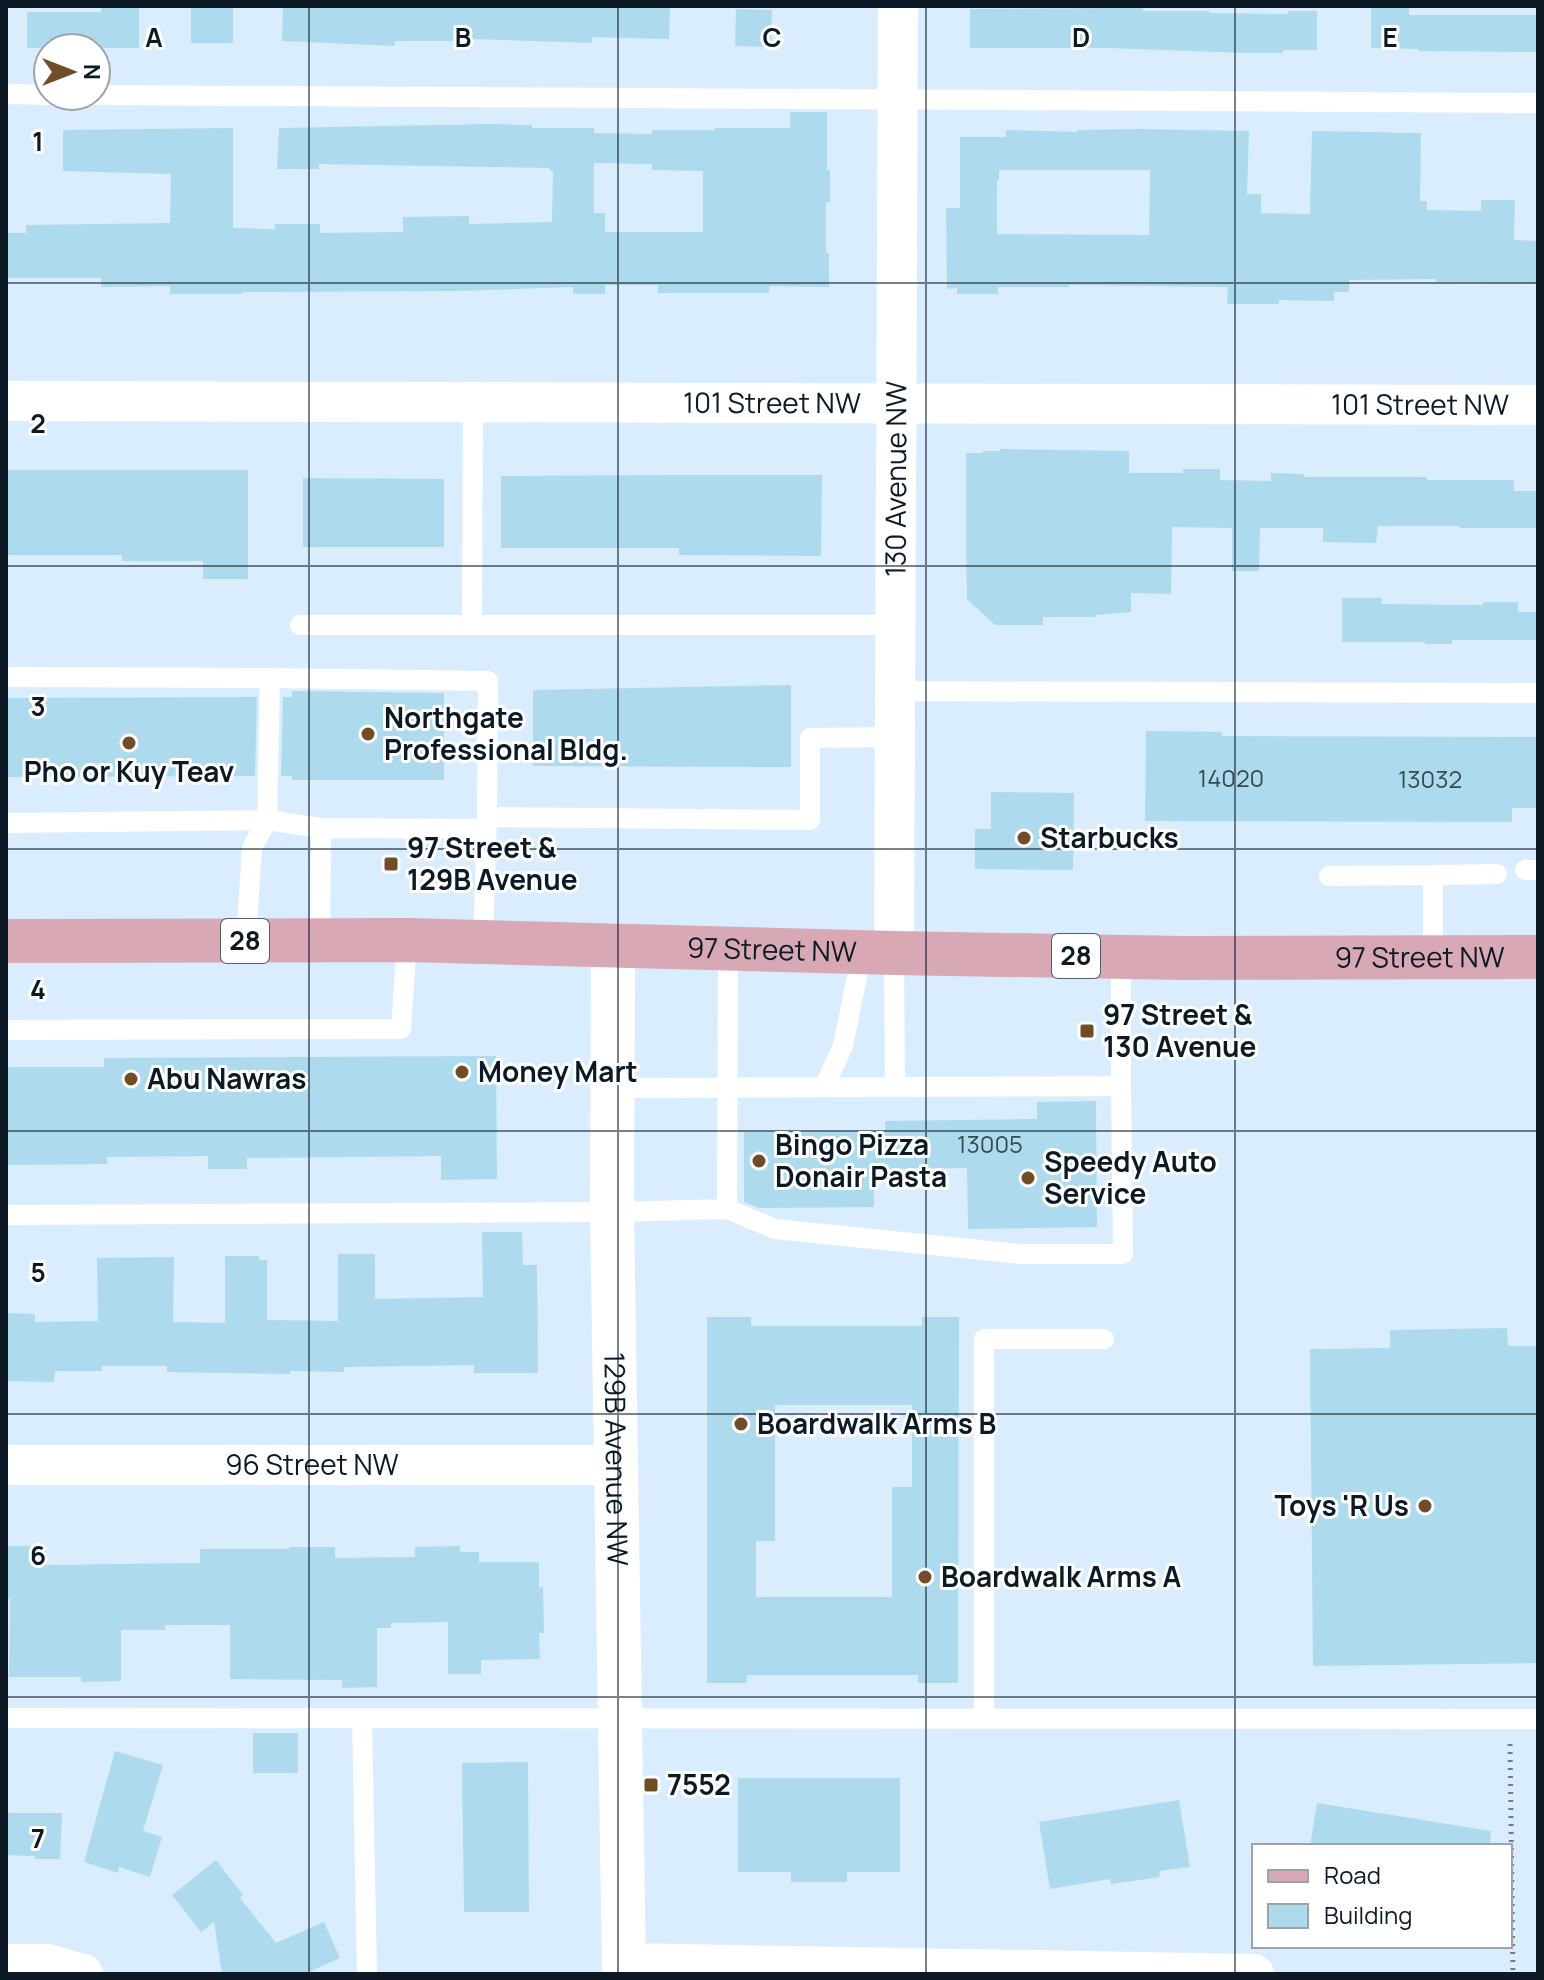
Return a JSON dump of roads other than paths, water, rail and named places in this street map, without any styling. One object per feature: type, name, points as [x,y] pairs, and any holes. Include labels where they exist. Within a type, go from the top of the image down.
[{"type":"main road","name":"97 Street NW","points":[[6,941],[407,940],[1121,957],[1538,957]]},
{"type":"street","name":"130 Avenue NW","points":[[878,953],[896,737],[898,6]]},
{"type":"street","name":"101 Street NW","points":[[6,401],[1538,405]]},
{"type":"street","name":"129B Avenue NW","points":[[613,945],[612,1212],[624,1969]]},
{"type":"street","name":"96 Street NW","points":[[6,1465],[617,1465]]},
{"type":"street","points":[[6,1964],[47,1964],[83,1974]]},
{"type":"street","points":[[624,1969],[1254,1974]]},
{"type":"lane","points":[[6,94],[32,95]]},
{"type":"lane","points":[[112,95],[1538,103]]},
{"type":"lane","points":[[472,625],[473,402]]},
{"type":"lane","points":[[300,625],[897,625]]},
{"type":"lane","points":[[6,677],[488,681],[483,943]]},
{"type":"lane","points":[[246,941],[252,848],[267,820],[270,678]]},
{"type":"lane","points":[[896,691],[1538,693]]},
{"type":"lane","points":[[6,823],[267,820],[321,828],[810,820],[810,738],[896,737]]},
{"type":"lane","points":[[320,940],[321,828]]},
{"type":"lane","points":[[1329,876],[1497,874]]},
{"type":"lane","points":[[1433,875],[1433,957]]},
{"type":"lane","points":[[6,1030],[401,1029],[407,940]]},
{"type":"lane","points":[[727,1209],[728,948]]},
{"type":"lane","points":[[878,953],[895,1086]]},
{"type":"lane","points":[[824,1087],[878,953]]},
{"type":"lane","points":[[6,1215],[727,1209],[775,1229],[1020,1254],[1123,1254],[1121,957]]},
{"type":"lane","points":[[613,1088],[1121,1086]]},
{"type":"lane","points":[[984,1719],[984,1339],[1104,1339]]},
{"type":"lane","points":[[6,1718],[1538,1719]]},
{"type":"lane","points":[[362,1719],[367,1974]]},
{"type":"place","name":"Northgate Professional Bldg.","points":[[368,734]]},
{"type":"place","name":"Pho or Kuy Teav","points":[[129,743]]},
{"type":"place","name":"Starbucks","points":[[1024,838]]},
{"type":"place","name":"97 Street & 129B Avenue","points":[[391,864]]},
{"type":"place","name":"97 Street & 130 Avenue","points":[[1087,1031]]},
{"type":"place","name":"Money Mart","points":[[462,1072]]},
{"type":"place","name":"Abu Nawras","points":[[131,1079]]},
{"type":"place","name":"Bingo Pizza Donair Pasta","points":[[759,1161]]},
{"type":"place","name":"Speedy Auto Service","points":[[1028,1178]]},
{"type":"place","name":"Boardwalk Arms B","points":[[741,1424]]},
{"type":"place","name":"Toys 'R Us","points":[[1425,1506]]},
{"type":"place","name":"Boardwalk Arms A","points":[[925,1577]]},
{"type":"place","name":"7552","points":[[651,1785]]}]
